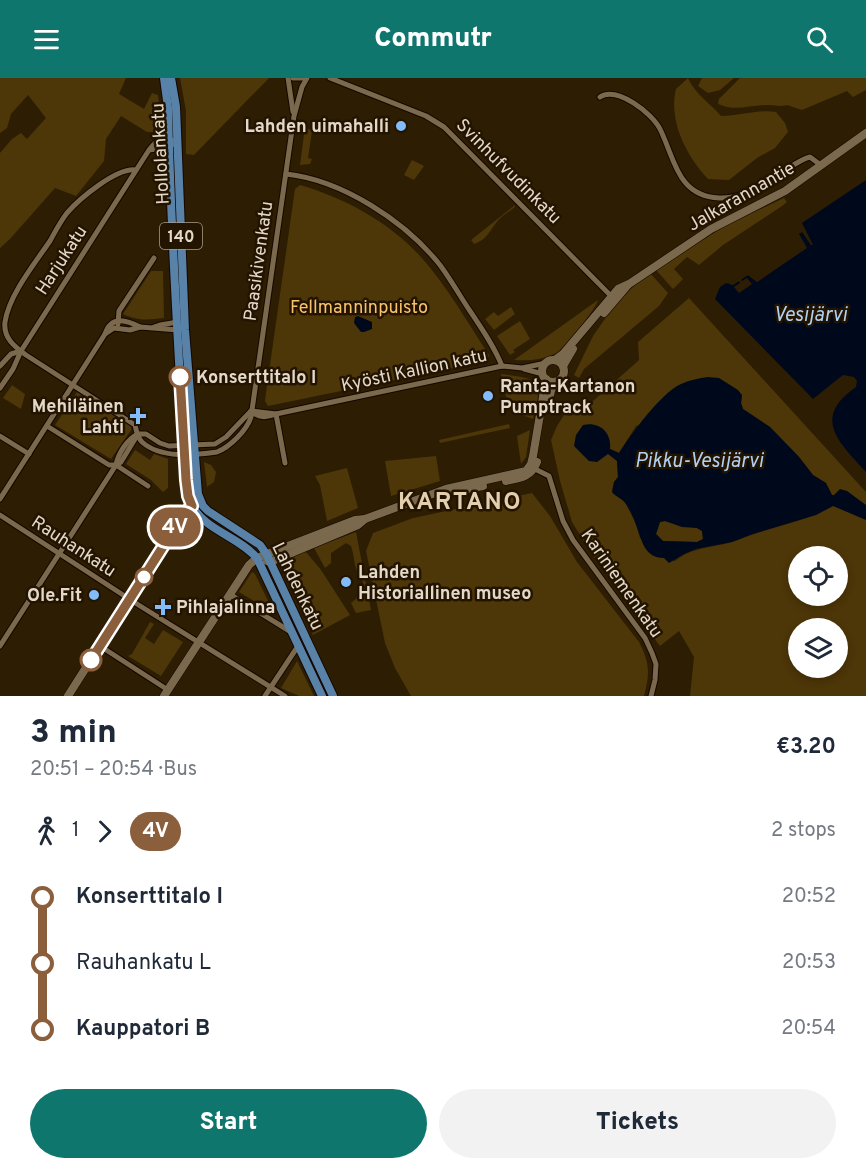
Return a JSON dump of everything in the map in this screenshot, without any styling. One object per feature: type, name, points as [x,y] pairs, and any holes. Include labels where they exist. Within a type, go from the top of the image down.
[{"type":"main road","name":"Hollolankatu","points":[[164,78],[171,142],[181,326],[183,450]]},
{"type":"main road","name":"Hollolankatu","points":[[171,78],[176,107],[171,142]]},
{"type":"main road","name":"Jalkarannantie","points":[[563,366],[570,352],[618,289],[711,229],[766,202],[822,166],[866,133]]},
{"type":"main road","name":"Jalkarannantie","points":[[550,362],[563,354],[613,298]]},
{"type":"main road","name":"Hollolankatu","points":[[181,326],[194,449]]},
{"type":"main road","points":[[166,693],[249,564],[256,558],[268,558],[355,520],[365,519],[446,489],[523,472],[532,467],[551,391],[555,382],[564,375],[563,366],[550,362],[543,368],[545,392],[532,467],[531,474],[522,478],[447,494],[433,494]]},
{"type":"main road","points":[[544,377],[555,382]]},
{"type":"main road","name":"140","points":[[194,449],[200,500]]},
{"type":"main road","name":"140","points":[[183,450],[188,496],[192,506]]},
{"type":"main road","points":[[68,696],[185,512],[200,500]]},
{"type":"main road","name":"Lahdenkatu","points":[[200,500],[203,507],[213,515],[260,544],[333,696]]},
{"type":"main road","name":"Lahdenkatu","points":[[192,506],[204,520],[240,543],[256,558],[265,572],[322,696]]},
{"type":"street","name":"Paasikivenkatu","points":[[288,78],[294,116]]},
{"type":"street","points":[[293,78],[306,78]]},
{"type":"street","name":"Paasikivenkatu","points":[[194,449],[222,450],[249,422],[294,116],[306,78]]},
{"type":"street","name":"Svinhufvudinkatu","points":[[330,78],[426,116],[444,127],[613,298]]},
{"type":"street","points":[[600,97],[610,93],[622,97],[635,104],[654,121],[683,181],[696,192],[707,196],[720,198],[742,193],[778,175],[802,159],[810,157],[822,166]]},
{"type":"street","name":"Harjukatu","points":[[0,388],[13,369],[21,351],[149,150],[157,140],[171,142]]},
{"type":"street","points":[[149,150],[171,142]]},
{"type":"street","points":[[2,645],[59,553],[138,434],[135,425],[10,342],[6,334],[5,323],[18,290],[66,214],[81,199],[122,172],[136,170]]},
{"type":"street","points":[[286,174],[308,178],[356,196],[406,232],[439,265],[488,338],[502,366]]},
{"type":"street","points":[[118,328],[119,311],[154,258]]},
{"type":"street","points":[[0,500],[110,323],[118,321],[140,327]]},
{"type":"street","points":[[105,334],[114,328],[130,330],[140,327],[181,326]]},
{"type":"street","points":[[0,366],[11,354],[21,351]]},
{"type":"street","name":"Kyösti Kallion katu","points":[[522,368],[550,362]]},
{"type":"street","name":"Kyösti Kallion katu","points":[[251,411],[261,417],[268,417],[502,366],[522,368],[544,377]]},
{"type":"street","points":[[138,434],[146,434],[165,445],[183,450],[194,449],[221,441],[251,411]]},
{"type":"street","points":[[276,414],[285,463]]},
{"type":"street","points":[[47,426],[109,465],[116,465],[148,486]]},
{"type":"street","points":[[0,436],[29,454]]},
{"type":"street","name":"Kariniemenkatu","points":[[532,467],[549,476],[563,521],[573,540],[645,638],[656,664],[651,696]]},
{"type":"street","name":"Rauhankatu","points":[[0,515],[130,600],[285,696]]},
{"type":"street","points":[[231,595],[291,632]]},
{"type":"street","points":[[100,646],[166,693]]},
{"type":"street","points":[[266,696],[298,646]]},
{"type":"green space","points":[[0,78],[126,78],[119,94],[144,109],[152,93],[158,95],[160,111],[153,132],[147,132],[121,116],[106,139],[104,161],[76,196],[55,188],[0,248],[0,153],[12,139],[21,133],[27,139],[46,118],[28,95],[11,114],[7,128],[0,133]]},
{"type":"green space","points":[[180,78],[269,78],[194,155],[186,154],[186,111]]},
{"type":"green space","points":[[688,78],[699,94],[721,116],[763,111],[776,112],[785,123],[788,132],[775,148],[757,158],[729,180],[708,179],[693,160],[677,126],[674,101],[676,89]]},
{"type":"green space","points":[[702,78],[734,78],[720,90],[708,93],[698,86]]},
{"type":"green space","points":[[740,78],[866,78],[866,90],[853,97],[847,91],[802,110],[787,105],[737,108],[718,104],[719,99]]},
{"type":"green space","points":[[305,127],[312,131],[308,158],[312,159],[310,164],[300,165]]},
{"type":"green space","points":[[412,160],[424,166],[414,180],[404,175]]},
{"type":"green space","name":"Fellmanninpuisto","points":[[300,185],[350,204],[381,222],[408,244],[448,292],[489,355],[487,361],[268,406],[265,401],[295,189]]},
{"type":"green space","points":[[784,198],[787,202],[782,206],[723,245],[699,265],[687,257],[674,269],[683,279],[673,289],[656,270],[723,227]]},
{"type":"green space","points":[[515,205],[484,238],[474,244],[471,240]]},
{"type":"green space","points":[[151,271],[163,271],[164,318],[143,319],[123,314]]},
{"type":"green space","points":[[649,272],[668,293],[659,306],[584,369],[579,378],[574,375],[593,336],[616,303]]},
{"type":"green space","points":[[689,298],[866,492],[866,696],[690,696],[694,657],[679,631],[660,646],[591,553],[572,522],[551,440],[572,402],[592,402],[639,360],[638,342]],"holes":[[[742,395],[743,409],[770,427],[813,475],[826,483],[832,495],[833,506],[804,519],[735,541],[695,550],[675,561],[664,558],[640,538],[625,502],[612,492],[614,482],[618,477],[617,461],[610,449],[619,453],[636,426]]]},
{"type":"green space","points":[[598,300],[579,328],[556,353],[535,360],[514,360]]},
{"type":"green space","points":[[511,307],[515,314],[494,330],[485,319],[494,312],[498,316]]},
{"type":"green space","points":[[520,321],[530,339],[513,350],[515,352],[510,355],[497,336]]},
{"type":"green space","points":[[501,374],[524,377],[535,383],[538,395],[533,419],[509,410]]},
{"type":"green space","points":[[12,385],[25,394],[21,409],[3,398]]},
{"type":"green space","points":[[77,392],[131,426],[131,430],[111,459],[55,425]]},
{"type":"green space","points":[[509,424],[510,428],[440,443],[439,440]]},
{"type":"green space","points":[[530,430],[526,457],[521,464],[517,436]]},
{"type":"green space","points":[[135,450],[150,460],[154,454],[168,459],[168,488],[163,492],[151,480],[126,464]]},
{"type":"green space","points":[[436,456],[440,481],[391,496],[385,461]]},
{"type":"green space","points":[[204,462],[211,465],[216,472],[214,482],[207,487]]},
{"type":"green space","points":[[347,468],[358,508],[327,521],[320,485],[315,476]]},
{"type":"green space","points":[[532,493],[550,516],[577,562],[639,642],[648,669],[644,696],[411,696],[395,668],[385,643],[366,551],[373,533],[413,518]]},
{"type":"green space","points":[[660,522],[697,528],[702,531],[703,539],[697,542],[663,541],[656,534]]},
{"type":"green space","points":[[356,532],[371,610],[356,613],[351,603],[362,593],[364,585],[355,565],[351,546],[346,543],[331,553],[331,563],[325,568],[314,548]]},
{"type":"green space","points":[[306,552],[321,570],[350,615],[313,635],[278,561]]},
{"type":"green space","points":[[252,572],[255,574],[274,613],[239,592]]},
{"type":"green space","points":[[150,622],[154,624],[145,638],[154,644],[163,630],[183,642],[161,676],[128,656],[132,654]]},
{"type":"green space","points":[[297,661],[314,696],[299,696],[281,688]]},
{"type":"water","name":"Vesijärvi","points":[[866,180],[866,472],[839,440],[832,420],[835,409],[842,398],[856,387],[857,381],[854,377],[843,375],[813,399],[715,299],[720,287],[726,283],[733,285],[748,275],[757,282],[807,248],[799,234],[802,232],[813,245],[802,223]]},
{"type":"water","points":[[358,316],[372,322],[372,329],[361,332],[354,323],[355,317]]},
{"type":"water","name":"Pikku-Vesijärvi","points":[[719,378],[738,390],[742,395],[743,409],[770,427],[813,475],[826,483],[832,495],[840,489],[847,491],[866,505],[866,520],[833,506],[816,515],[732,542],[696,549],[669,563],[664,558],[648,552],[627,506],[612,492],[614,482],[618,477],[617,461],[608,454],[597,462],[589,461],[574,446],[576,435],[583,425],[599,426],[607,433],[610,449],[619,453],[639,425],[673,389],[691,380]],"holes":[[[665,521],[682,527],[697,528],[702,531],[703,539],[697,542],[663,541],[656,534],[660,522]]]},
{"type":"pier","points":[[778,264],[780,266],[757,282],[748,275],[741,279],[742,281],[747,278],[752,284],[739,293],[734,287],[740,283],[739,281],[732,285],[727,281],[732,282],[747,272],[757,278]]},
{"type":"bus line","name":"4V","points":[[91,660],[185,512],[192,506],[188,496],[183,454],[180,377]]},
{"type":"place","name":"Lahden uimahalli","points":[[401,126]]},
{"type":"place","name":"Konserttitalo I","points":[[180,377]]},
{"type":"place","name":"Ranta-Kartanon Pumptrack","points":[[488,396]]},
{"type":"place","name":"Mehiläinen Lahti","points":[[138,416]]},
{"type":"place","name":"Lahden Historiallinen museo","points":[[346,582]]},
{"type":"place","name":"Ole.Fit","points":[[94,595]]},
{"type":"place","name":"Pihlajalinna","points":[[163,607]]},
{"type":"district","name":"KARTANO","points":[[460,501]]}]
